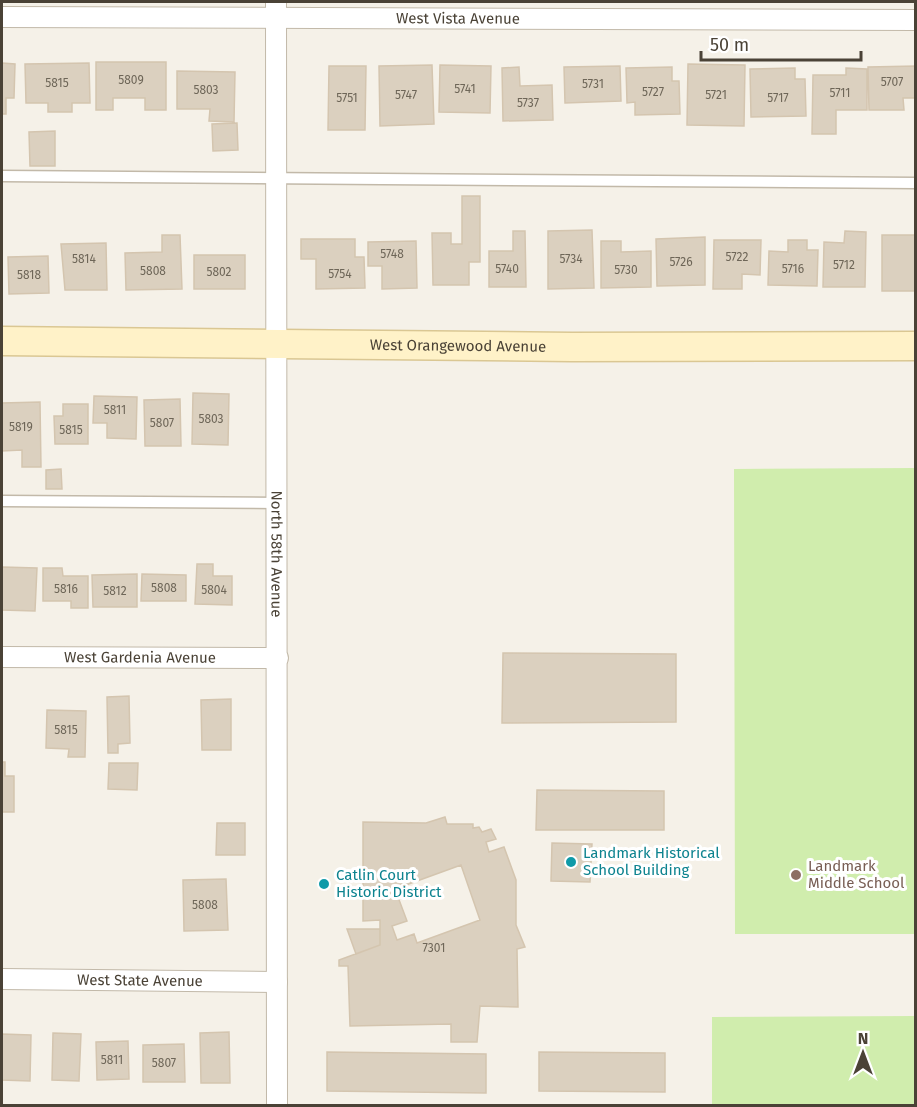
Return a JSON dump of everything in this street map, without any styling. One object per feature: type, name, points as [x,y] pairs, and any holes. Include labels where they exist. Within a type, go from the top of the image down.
[{"type":"street","name":"West Vista Avenue","points":[[2,17],[276,10],[915,21]]},
{"type":"street","name":"North 58th Avenue","points":[[276,10],[277,1106]]},
{"type":"street","name":"West Orangewood Avenue","points":[[2,341],[278,345],[915,346]]},
{"type":"street","name":"West Gardenia Avenue","points":[[2,657],[278,658]]},
{"type":"street","name":"West State Avenue","points":[[2,979],[277,982]]},
{"type":"lane","points":[[2,176],[915,183]]},
{"type":"lane","points":[[2,501],[278,503]]},
{"type":"green space","points":[[915,468],[915,934],[735,934],[734,469]]},
{"type":"green space","points":[[915,1016],[915,1105],[712,1105],[712,1017]]},
{"type":"building","points":[[96,62],[166,62],[166,110],[145,110],[145,98],[113,98],[113,110],[96,110]]},
{"type":"building","points":[[2,63],[15,64],[14,98],[6,98],[6,114],[2,114]]},
{"type":"building","points":[[89,63],[90,103],[72,103],[72,112],[48,112],[48,103],[26,103],[25,64]]},
{"type":"building","points":[[688,64],[745,65],[744,126],[687,125]]},
{"type":"building","points":[[432,65],[434,124],[380,126],[379,66]]},
{"type":"building","points":[[440,65],[491,66],[490,113],[439,112]]},
{"type":"building","points":[[329,66],[366,66],[365,130],[328,130]]},
{"type":"building","points":[[620,66],[621,101],[565,103],[564,67]]},
{"type":"building","points":[[916,66],[916,98],[903,98],[904,110],[869,110],[868,67]]},
{"type":"building","points":[[519,67],[520,86],[552,85],[553,120],[503,121],[502,68]]},
{"type":"building","points":[[672,67],[672,81],[679,81],[680,114],[635,115],[635,102],[627,103],[626,68]]},
{"type":"building","points":[[795,68],[795,79],[805,79],[806,116],[751,117],[750,69]]},
{"type":"building","points":[[846,68],[867,69],[867,110],[836,110],[836,134],[812,134],[813,75],[846,75]]},
{"type":"building","points":[[177,71],[235,72],[234,122],[209,121],[210,109],[177,109]]},
{"type":"building","points":[[237,123],[238,150],[213,151],[212,124]]},
{"type":"building","points":[[55,131],[55,166],[30,166],[29,132]]},
{"type":"building","points":[[462,196],[480,196],[480,262],[469,262],[469,285],[433,285],[432,233],[451,233],[451,244],[462,244]]},
{"type":"building","points":[[592,230],[594,288],[548,289],[548,231]]},
{"type":"building","points":[[513,231],[525,231],[526,287],[489,287],[489,251],[513,251]]},
{"type":"building","points":[[845,231],[866,232],[865,287],[823,287],[824,242],[844,243]]},
{"type":"building","points":[[162,235],[180,235],[182,289],[126,290],[125,253],[162,252]]},
{"type":"building","points":[[882,235],[916,235],[916,291],[882,291]]},
{"type":"building","points":[[705,237],[705,285],[657,286],[656,239]]},
{"type":"building","points":[[301,239],[355,239],[355,257],[364,257],[365,288],[316,289],[316,259],[301,259]]},
{"type":"building","points":[[714,240],[761,240],[760,275],[742,274],[742,289],[713,289]]},
{"type":"building","points":[[788,240],[807,240],[807,250],[818,250],[817,286],[768,285],[769,251],[788,252]]},
{"type":"building","points":[[416,241],[417,288],[382,289],[382,266],[368,266],[368,242]]},
{"type":"building","points":[[601,241],[621,241],[621,252],[651,251],[651,287],[601,288]]},
{"type":"building","points":[[106,243],[107,290],[65,290],[61,244]]},
{"type":"building","points":[[194,255],[245,255],[245,289],[194,289]]},
{"type":"building","points":[[48,256],[49,293],[9,294],[8,257]]},
{"type":"building","points":[[193,393],[229,394],[228,445],[192,444]]},
{"type":"building","points":[[94,396],[137,397],[136,439],[107,438],[107,423],[93,423]]},
{"type":"building","points":[[180,399],[181,446],[145,446],[144,400]]},
{"type":"building","points":[[40,402],[41,467],[22,467],[22,450],[2,451],[2,403]]},
{"type":"building","points":[[63,404],[88,404],[88,444],[55,444],[54,416],[63,416]]},
{"type":"building","points":[[61,469],[62,489],[46,489],[46,470]]},
{"type":"building","points":[[197,564],[213,564],[213,576],[232,576],[232,605],[195,604]]},
{"type":"building","points":[[2,567],[37,568],[35,611],[2,610]]},
{"type":"building","points":[[43,568],[62,568],[63,576],[88,576],[88,608],[71,608],[71,601],[43,601]]},
{"type":"building","points":[[137,574],[137,607],[93,607],[92,575]]},
{"type":"building","points":[[142,574],[186,575],[186,601],[141,601]]},
{"type":"building","points":[[503,653],[676,654],[676,722],[502,723]]},
{"type":"building","points":[[129,696],[130,743],[118,744],[118,753],[108,753],[107,697]]},
{"type":"building","points":[[231,699],[231,750],[202,750],[201,700]]},
{"type":"building","points":[[47,710],[86,711],[85,757],[68,757],[69,749],[46,748]]},
{"type":"building","points":[[2,762],[5,762],[5,776],[14,776],[14,812],[2,812]]},
{"type":"building","points":[[109,763],[138,763],[137,790],[108,789]]},
{"type":"building","points":[[537,790],[664,791],[664,830],[536,830]]},
{"type":"building","points":[[445,817],[447,824],[473,824],[473,828],[479,827],[482,832],[491,829],[496,839],[486,842],[489,852],[504,847],[516,880],[516,925],[525,947],[517,949],[518,1007],[480,1006],[477,1042],[451,1042],[451,1024],[350,1026],[348,966],[339,966],[339,960],[380,945],[380,920],[363,921],[363,822],[426,823]],"holes":[[[461,865],[480,920],[417,943],[414,934],[397,940],[392,926],[407,921],[395,889]]]},
{"type":"building","points":[[217,823],[245,823],[245,855],[216,855]]},
{"type":"building","name":"Landmark Historical School Building","points":[[552,843],[592,844],[590,882],[551,881]]},
{"type":"building","points":[[226,879],[228,930],[184,931],[183,880]]},
{"type":"building","points":[[347,929],[380,929],[380,945],[356,954]]},
{"type":"building","points":[[229,1032],[230,1083],[201,1083],[200,1033]]},
{"type":"building","points":[[53,1033],[81,1034],[79,1081],[52,1080]]},
{"type":"building","points":[[2,1034],[31,1035],[30,1081],[2,1080]]},
{"type":"building","points":[[128,1041],[129,1079],[97,1080],[96,1042]]},
{"type":"building","points":[[184,1044],[185,1082],[143,1082],[143,1045]]},
{"type":"building","points":[[327,1052],[486,1054],[486,1093],[327,1091]]},
{"type":"building","points":[[539,1052],[665,1053],[665,1092],[539,1091]]},
{"type":"place","name":"Landmark Historical School Building","points":[[571,862]]},
{"type":"place","name":"Landmark Middle School","points":[[796,875]]},
{"type":"place","name":"Catlin Court Historic District","points":[[324,884]]}]
